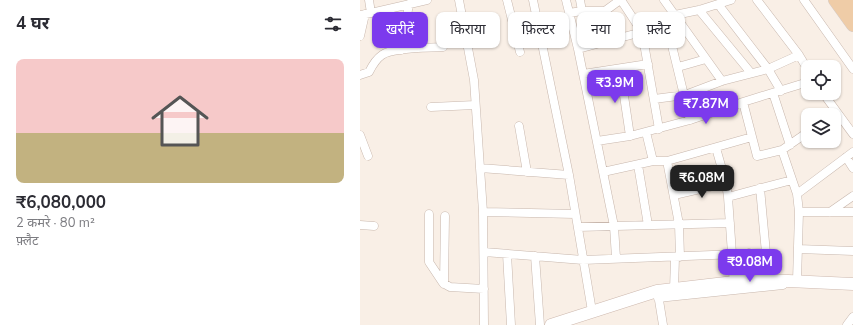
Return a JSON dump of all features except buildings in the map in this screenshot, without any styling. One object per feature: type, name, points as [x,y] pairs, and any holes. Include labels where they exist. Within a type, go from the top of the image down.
[{"type":"main road","points":[[835,0],[853,25]]},
{"type":"main road","points":[[846,0],[853,9]]},
{"type":"street","points":[[360,36],[369,0]]},
{"type":"street","points":[[365,14],[427,0]]},
{"type":"street","points":[[459,0],[474,80],[483,212],[484,325]]},
{"type":"street","points":[[507,0],[520,52]]},
{"type":"street","points":[[533,0],[578,227],[592,311]]},
{"type":"street","points":[[566,0],[569,12]]},
{"type":"street","points":[[580,0],[582,11]]},
{"type":"street","points":[[616,258],[614,226],[578,49],[569,13],[582,11],[605,11],[621,0],[633,18]]},
{"type":"street","points":[[664,0],[673,12]]},
{"type":"street","points":[[685,13],[731,0]]},
{"type":"street","points":[[757,0],[802,60]]},
{"type":"street","points":[[804,0],[853,69]]},
{"type":"street","points":[[401,50],[409,4]]},
{"type":"street","points":[[716,5],[768,69],[777,92],[790,145]]},
{"type":"street","points":[[699,10],[751,73]]},
{"type":"street","points":[[685,29],[722,81]]},
{"type":"street","points":[[578,49],[633,34]]},
{"type":"street","points":[[360,75],[369,72],[372,66],[382,55],[393,51],[436,48]]},
{"type":"street","points":[[645,48],[659,129]]},
{"type":"street","points":[[673,48],[690,120]]},
{"type":"street","points":[[654,99],[685,95],[722,81],[768,69],[799,55]]},
{"type":"street","points":[[678,67],[706,59]]},
{"type":"street","points":[[583,74],[620,70],[648,64]]},
{"type":"street","points":[[620,70],[630,136]]},
{"type":"street","points":[[597,141],[630,136],[659,129],[801,84]]},
{"type":"street","points":[[743,102],[757,156],[782,150],[801,137]]},
{"type":"street","points":[[431,107],[475,105]]},
{"type":"street","points":[[841,121],[853,134]]},
{"type":"street","points":[[519,126],[527,172]]},
{"type":"street","points":[[646,132],[653,162]]},
{"type":"street","points":[[360,135],[368,156]]},
{"type":"street","points":[[603,172],[653,162],[667,161],[752,137]]},
{"type":"street","points":[[716,148],[726,183],[728,197],[734,278]]},
{"type":"street","points":[[782,150],[797,194],[799,212],[796,281]]},
{"type":"street","points":[[797,194],[853,152]]},
{"type":"street","points":[[846,158],[853,168]]},
{"type":"street","points":[[667,161],[679,224],[678,257],[674,290]]},
{"type":"street","points":[[638,165],[648,225]]},
{"type":"street","points":[[480,168],[568,175]]},
{"type":"street","points":[[728,197],[792,180]]},
{"type":"street","points":[[674,195],[726,183]]},
{"type":"street","points":[[760,188],[767,276]]},
{"type":"street","points":[[830,212],[853,196]]},
{"type":"street","points":[[483,212],[575,214]]},
{"type":"street","points":[[799,212],[853,212]]},
{"type":"street","points":[[429,214],[429,262],[444,284],[450,287],[484,289]]},
{"type":"street","points":[[444,284],[445,216]]},
{"type":"street","points":[[578,227],[730,223]]},
{"type":"street","points":[[360,225],[374,226]]},
{"type":"street","points":[[798,249],[853,251]]},
{"type":"street","points":[[484,252],[583,260],[766,253]]},
{"type":"street","points":[[749,253],[750,273]]},
{"type":"street","points":[[506,254],[511,325]]},
{"type":"street","points":[[535,256],[540,325]]},
{"type":"street","points":[[551,325],[592,311],[674,290],[734,278],[750,273],[796,281],[853,284]]},
{"type":"street","points":[[734,278],[767,276]]},
{"type":"street","points":[[658,295],[786,285],[796,281]]},
{"type":"street","points":[[658,295],[662,325]]},
{"type":"street","points":[[846,325],[853,317]]}]
